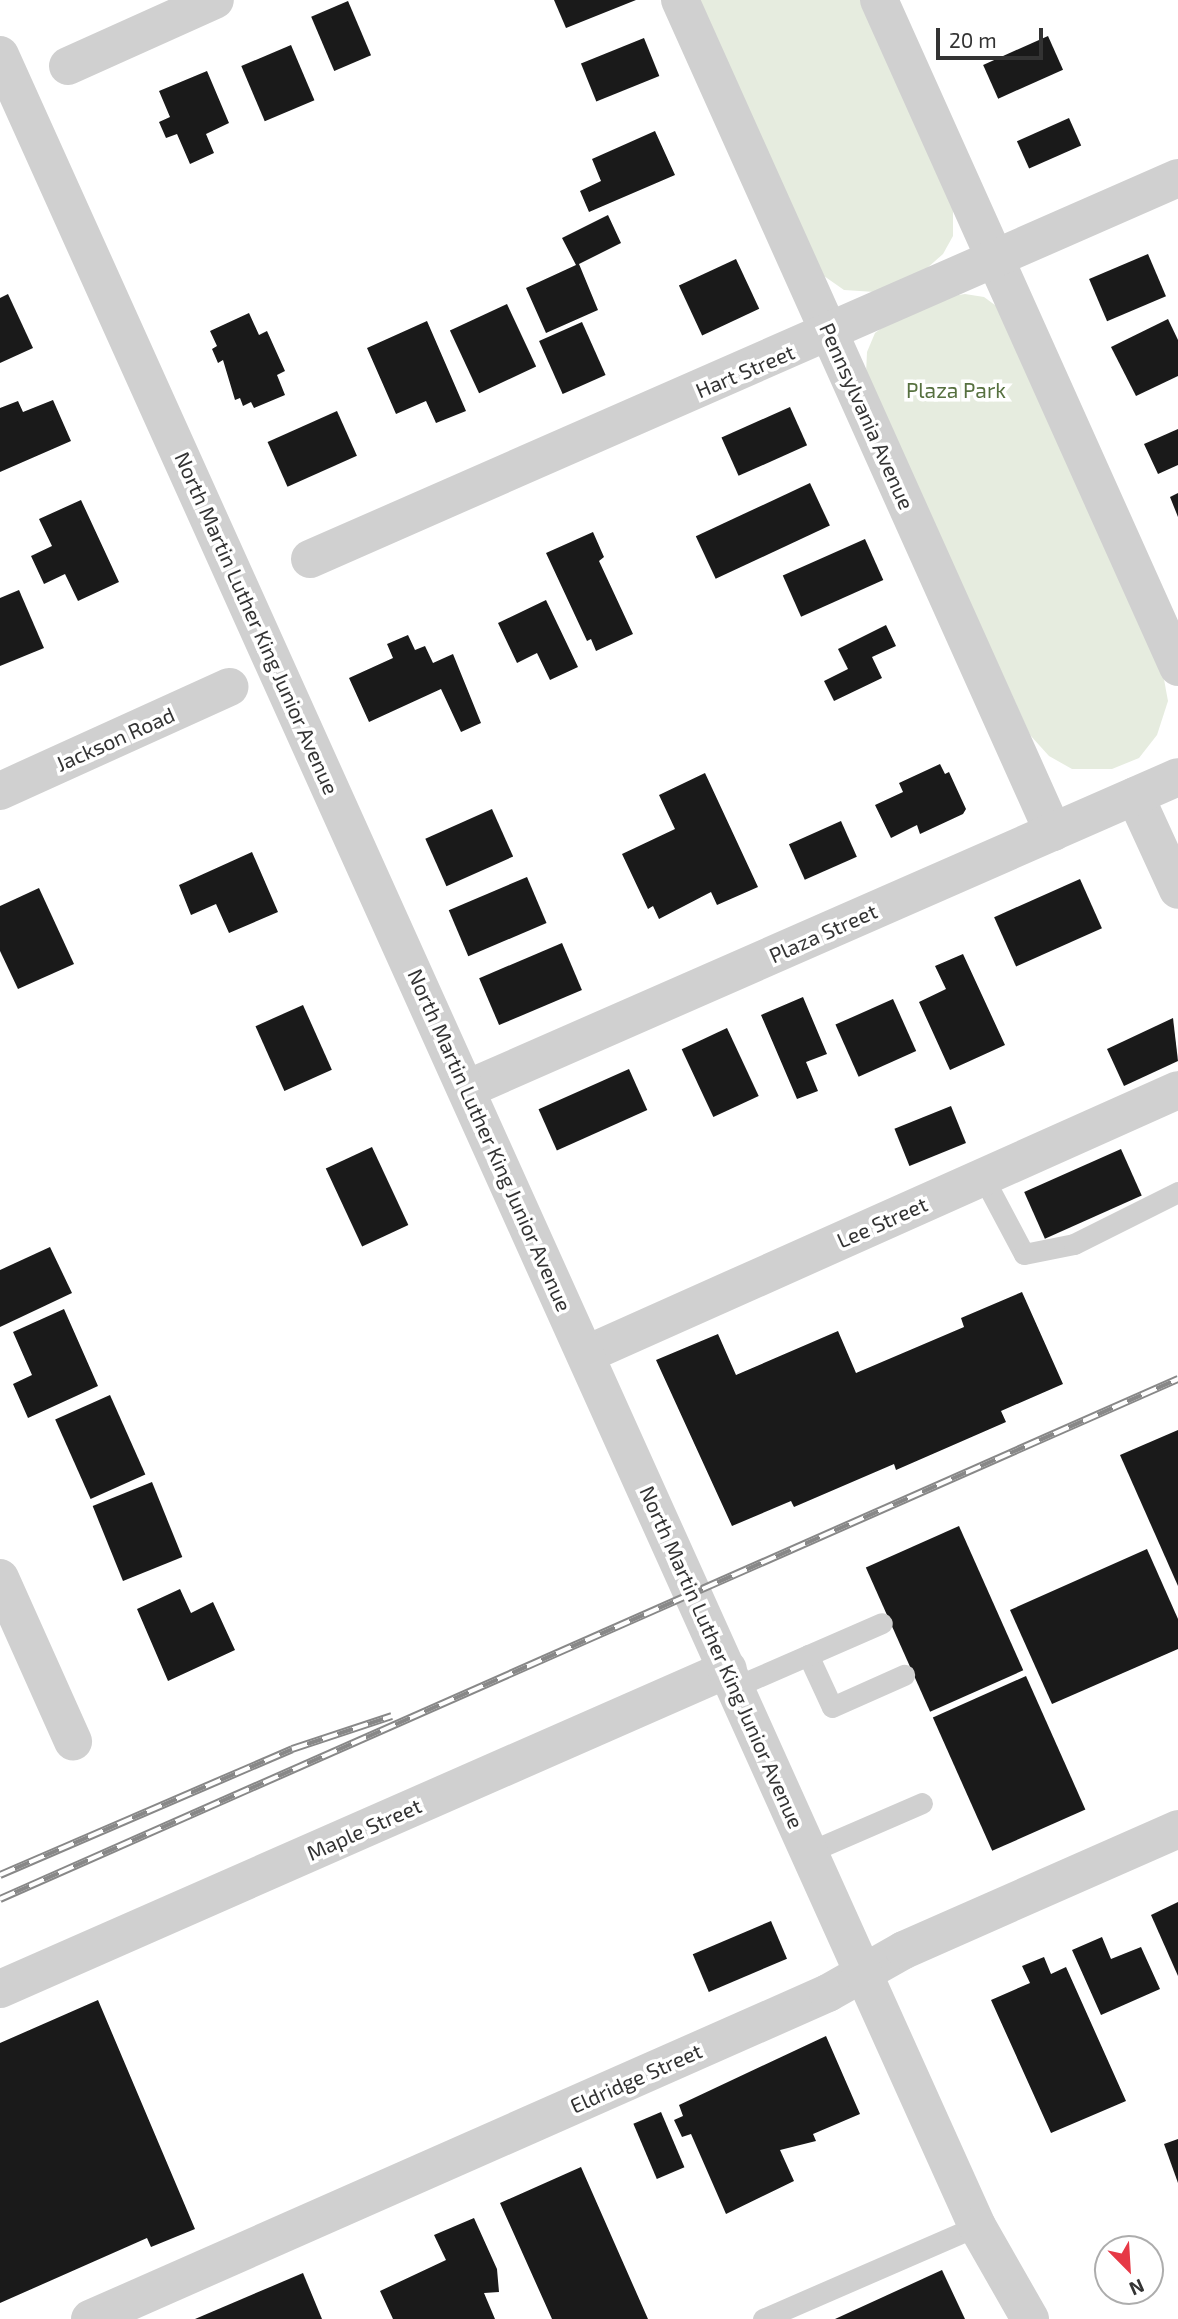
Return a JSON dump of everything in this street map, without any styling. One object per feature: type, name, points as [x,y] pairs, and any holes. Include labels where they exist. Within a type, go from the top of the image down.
[{"type":"street","points":[[68,66],[215,0]]},
{"type":"street","name":"Pennsylvania Avenue","points":[[680,0],[1054,832]]},
{"type":"street","points":[[879,0],[1178,667]]},
{"type":"street","name":"North Martin Luther King Junior Avenue","points":[[0,55],[587,1354],[977,2226],[1030,2319]]},
{"type":"street","name":"Hart Street","points":[[310,559],[830,335],[1178,178]]},
{"type":"street","name":"Jackson Road","points":[[0,791],[229,687]]},
{"type":"street","name":"Plaza Street","points":[[467,1089],[1178,777]]},
{"type":"street","points":[[1135,796],[1178,890]]},
{"type":"street","name":"Lee Street","points":[[587,1354],[1178,1090]]},
{"type":"street","points":[[0,1578],[74,1741]]},
{"type":"street","name":"Maple Street","points":[[0,1989],[731,1678]]},
{"type":"street","name":"Eldridge Street","points":[[90,2319],[828,1993],[904,1950],[1178,1829]]},
{"type":"street","name":"North Martin Luther King Junior Avenue","points":[[977,2226],[999,2319]]},
{"type":"lane","points":[[983,1177],[1024,1254],[1074,1244],[1178,1192]]},
{"type":"lane","points":[[731,1678],[808,1655],[882,1623]]},
{"type":"lane","points":[[808,1655],[832,1707],[904,1675]]},
{"type":"lane","points":[[809,1852],[922,1803]]},
{"type":"lane","points":[[763,2319],[977,2226]]},
{"type":"green space","points":[[697,0],[862,0],[953,201],[953,236],[943,254],[926,269],[875,292],[844,290],[824,276]]},
{"type":"green space","name":"Plaza Park","points":[[965,294],[984,297],[999,308],[1163,674],[1168,701],[1157,735],[1139,758],[1112,769],[1072,769],[1049,756],[1030,735],[866,374],[867,352],[875,333],[891,321],[946,297]]},
{"type":"building","points":[[554,0],[636,0],[566,28]]},
{"type":"building","points":[[348,1],[371,55],[334,71],[311,17]]},
{"type":"building","points":[[1048,36],[1063,70],[998,99],[983,65]]},
{"type":"building","points":[[644,38],[659,76],[596,101],[581,63]]},
{"type":"building","points":[[291,45],[314,100],[265,121],[241,66]]},
{"type":"building","points":[[207,71],[229,123],[206,134],[214,153],[190,164],[177,134],[166,138],[159,122],[170,117],[159,91]]},
{"type":"building","points":[[1069,118],[1081,145],[1029,169],[1017,141]]},
{"type":"building","points":[[655,131],[675,175],[589,212],[580,191],[601,181],[592,159]]},
{"type":"building","points":[[608,215],[621,243],[579,264],[598,310],[546,333],[526,288],[576,265],[562,238]]},
{"type":"building","points":[[1148,254],[1166,296],[1107,321],[1089,279]]},
{"type":"building","points":[[736,259],[759,309],[702,335],[679,286]]},
{"type":"building","points":[[8,294],[33,348],[0,363],[0,298]]},
{"type":"building","points":[[507,304],[536,367],[479,393],[450,331]]},
{"type":"building","points":[[249,313],[259,335],[267,331],[285,371],[277,375],[285,395],[254,408],[251,402],[243,406],[240,398],[235,400],[223,360],[218,363],[212,349],[217,346],[210,331]]},
{"type":"building","points":[[1168,319],[1178,340],[1178,376],[1136,396],[1111,347]]},
{"type":"building","points":[[427,321],[466,411],[436,423],[426,401],[396,414],[367,348]]},
{"type":"building","points":[[582,322],[606,375],[563,394],[539,341]]},
{"type":"building","points":[[53,400],[71,441],[0,472],[0,408],[18,401],[23,412]]},
{"type":"building","points":[[790,407],[807,445],[739,476],[721,438]]},
{"type":"building","points":[[337,411],[357,456],[288,487],[268,442]]},
{"type":"building","points":[[1178,429],[1178,465],[1158,474],[1144,444]]},
{"type":"building","points":[[810,483],[830,526],[716,579],[696,536]]},
{"type":"building","points":[[1178,493],[1178,517],[1170,497]]},
{"type":"building","points":[[81,500],[119,582],[78,601],[65,574],[44,584],[31,556],[52,546],[39,519]]},
{"type":"building","points":[[593,532],[604,557],[599,561],[633,634],[596,651],[591,639],[587,641],[546,553]]},
{"type":"building","points":[[865,539],[883,580],[801,617],[783,576]]},
{"type":"building","points":[[19,590],[44,648],[0,666],[0,598]]},
{"type":"building","points":[[546,600],[578,667],[550,680],[537,653],[517,663],[498,623]]},
{"type":"building","points":[[886,625],[896,646],[872,657],[882,678],[834,701],[824,681],[848,669],[838,649]]},
{"type":"building","points":[[408,635],[415,650],[425,646],[433,663],[453,654],[481,723],[461,732],[441,689],[369,722],[349,678],[393,658],[387,644]]},
{"type":"building","points":[[940,764],[945,774],[949,772],[966,809],[963,814],[920,834],[917,825],[891,838],[875,805],[903,792],[899,783]]},
{"type":"building","points":[[705,773],[758,887],[717,905],[711,892],[659,919],[653,906],[648,909],[622,854],[675,829],[659,795]]},
{"type":"building","points":[[492,809],[513,857],[446,886],[425,839]]},
{"type":"building","points":[[841,821],[857,857],[805,880],[789,844]]},
{"type":"building","points":[[252,852],[278,912],[229,933],[216,904],[191,915],[179,885]]},
{"type":"building","points":[[527,877],[547,923],[468,956],[449,910]]},
{"type":"building","points":[[1080,879],[1102,928],[1016,967],[994,917]]},
{"type":"building","points":[[39,888],[74,964],[18,989],[0,951],[0,906]]},
{"type":"building","points":[[562,943],[582,990],[499,1025],[479,978]]},
{"type":"building","points":[[963,954],[1005,1045],[950,1070],[919,1002],[946,989],[935,966]]},
{"type":"building","points":[[803,997],[827,1054],[806,1062],[818,1091],[797,1099],[761,1015]]},
{"type":"building","points":[[893,999],[916,1051],[859,1077],[835,1025]]},
{"type":"building","points":[[303,1005],[332,1070],[284,1091],[255,1026]]},
{"type":"building","points":[[1173,1018],[1178,1061],[1124,1086],[1107,1049]]},
{"type":"building","points":[[727,1028],[759,1096],[713,1117],[682,1049]]},
{"type":"building","points":[[629,1069],[647,1110],[557,1150],[539,1109]]},
{"type":"building","points":[[951,1106],[966,1143],[909,1166],[894,1129]]},
{"type":"building","points":[[372,1147],[408,1225],[362,1246],[326,1169]]},
{"type":"building","points":[[1121,1149],[1142,1196],[1045,1239],[1024,1192]]},
{"type":"building","points":[[50,1247],[72,1293],[0,1327],[0,1270]]},
{"type":"building","points":[[1022,1292],[1063,1384],[1001,1411],[1006,1422],[896,1470],[894,1464],[794,1507],[791,1501],[732,1526],[656,1360],[718,1334],[736,1375],[838,1331],[856,1373],[964,1327],[961,1318]]},
{"type":"building","points":[[64,1309],[98,1386],[28,1418],[13,1384],[32,1375],[13,1332]]},
{"type":"building","points":[[110,1395],[145,1474],[91,1499],[55,1419]]},
{"type":"building","points":[[1178,1430],[1178,1586],[1120,1455]]},
{"type":"building","points":[[152,1482],[182,1557],[123,1581],[93,1506]]},
{"type":"building","points":[[959,1526],[1023,1670],[930,1712],[866,1567]]},
{"type":"building","points":[[1147,1549],[1178,1619],[1178,1649],[1052,1704],[1010,1610]]},
{"type":"building","points":[[180,1589],[191,1613],[213,1602],[235,1650],[168,1681],[137,1609]]},
{"type":"building","points":[[1026,1676],[1085,1809],[992,1851],[933,1717]]},
{"type":"building","points":[[1178,1902],[1178,1976],[1151,1915]]},
{"type":"building","points":[[771,1921],[787,1959],[709,1992],[693,1954]]},
{"type":"building","points":[[1102,1937],[1111,1959],[1141,1947],[1160,1989],[1101,2015],[1072,1950]]},
{"type":"building","points":[[1044,1957],[1051,1974],[1066,1967],[1126,2101],[1051,2133],[991,2000],[1030,1983],[1022,1966]]},
{"type":"building","points":[[98,2000],[195,2229],[151,2247],[147,2238],[0,2303],[0,2043]]},
{"type":"building","points":[[826,2036],[860,2114],[813,2134],[816,2141],[780,2150],[794,2181],[726,2214],[691,2134],[682,2137],[674,2120],[683,2116],[679,2105]]},
{"type":"building","points":[[661,2112],[684,2167],[657,2179],[633,2124]]},
{"type":"building","points":[[1178,2139],[1178,2183],[1164,2144]]},
{"type":"building","points":[[581,2167],[648,2319],[552,2319],[500,2203]]},
{"type":"building","points":[[474,2218],[497,2269],[499,2292],[484,2293],[495,2319],[393,2319],[380,2291],[446,2260],[434,2235]]},
{"type":"building","points":[[942,2270],[965,2319],[835,2319]]},
{"type":"building","points":[[303,2273],[322,2319],[195,2319]]},
{"type":"railway","points":[[0,1899],[1178,1379]]},
{"type":"railway","points":[[0,1875],[292,1749],[392,1716]]}]
